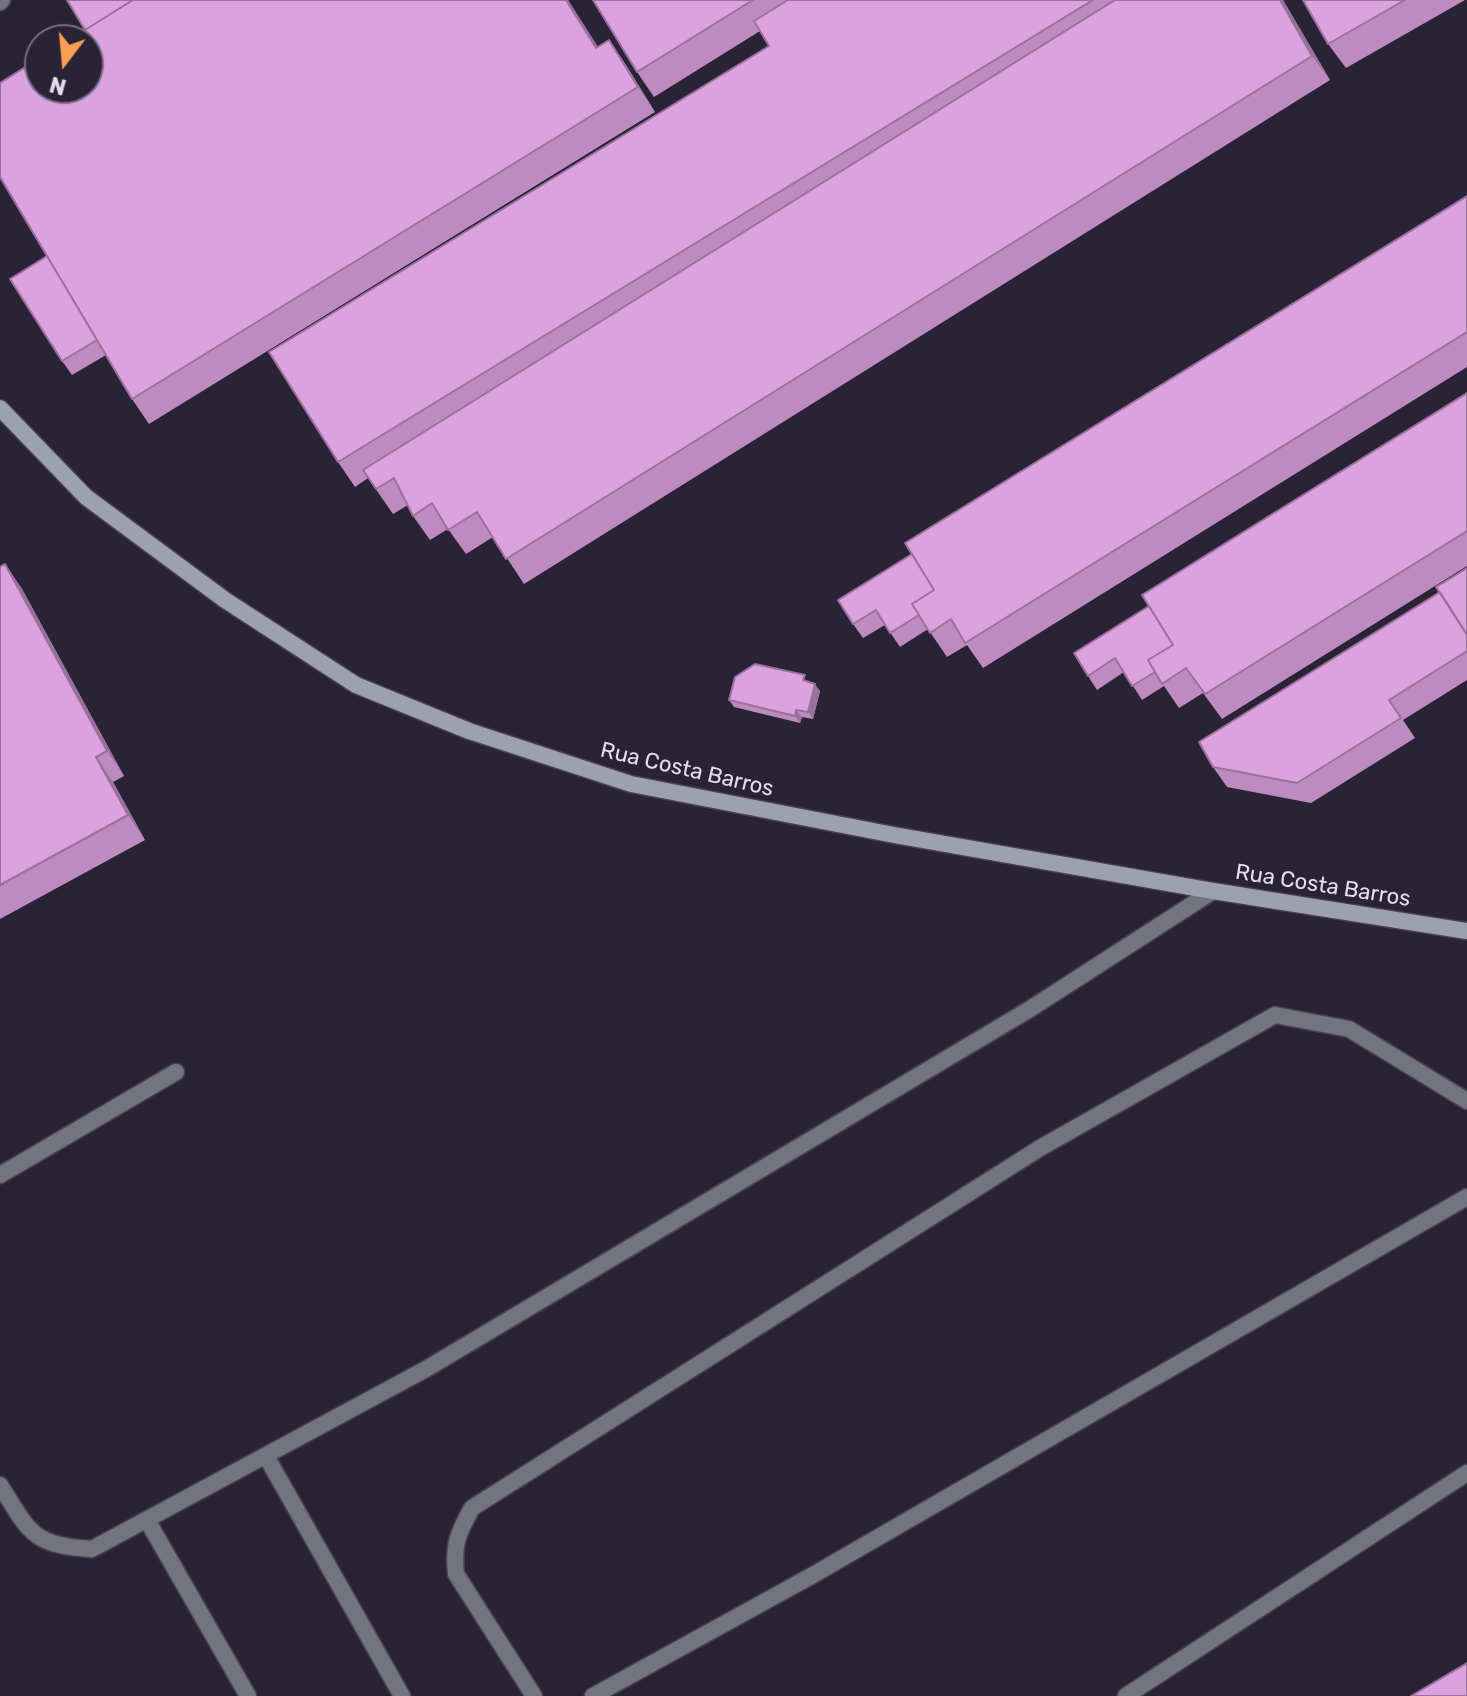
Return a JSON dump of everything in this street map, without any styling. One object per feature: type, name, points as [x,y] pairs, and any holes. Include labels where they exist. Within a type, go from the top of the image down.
[{"type":"main road","name":"Rua Costa Barros","points":[[0,408],[86,497],[225,600],[356,685],[469,731],[631,784],[894,835],[1213,891],[1467,931]]},
{"type":"street","points":[[0,1485],[29,1532],[62,1547],[92,1549],[426,1369],[1030,1009],[1213,891]]},
{"type":"street","points":[[534,1696],[456,1574],[456,1542],[472,1508],[1040,1148],[1275,1015],[1349,1029],[1467,1101]]},
{"type":"street","points":[[0,1175],[176,1072]]},
{"type":"street","points":[[593,1696],[827,1567],[1467,1197]]},
{"type":"street","points":[[266,1456],[402,1696]]},
{"type":"street","points":[[1126,1696],[1467,1473]]},
{"type":"street","points":[[147,1520],[248,1696]]},
{"type":"building","points":[[67,0],[133,0],[95,24],[81,24]]},
{"type":"building","points":[[133,0],[566,0],[596,48],[609,40],[638,87],[132,399],[0,177],[0,83],[24,68],[24,104],[104,104],[104,24],[95,24]]},
{"type":"building","points":[[593,0],[753,0],[637,72]]},
{"type":"building","points":[[788,0],[1093,0],[338,462],[269,352],[769,46],[754,21]]},
{"type":"building","points":[[1115,0],[1280,0],[1312,56],[506,559],[477,512],[448,530],[432,503],[413,516],[394,478],[376,489],[363,470]]},
{"type":"building","points":[[1303,0],[1405,0],[1328,44]]},
{"type":"building","points":[[1467,196],[1467,332],[965,643],[951,619],[930,633],[912,604],[934,590],[905,543]]},
{"type":"building","points":[[47,256],[97,340],[62,361],[10,279]]},
{"type":"building","points":[[1467,393],[1467,531],[1205,694],[1186,668],[1162,684],[1148,660],[1173,645],[1142,595]]},
{"type":"building","points":[[912,554],[934,590],[912,604],[919,615],[890,633],[876,610],[853,624],[838,600]]},
{"type":"building","points":[[5,564],[107,751],[96,757],[128,815],[0,885],[0,567]]},
{"type":"building","points":[[1467,568],[1467,635],[1436,587]]},
{"type":"building","points":[[1440,592],[1467,635],[1467,651],[1389,700],[1401,718],[1297,783],[1213,767],[1199,742]]},
{"type":"building","points":[[1149,606],[1173,645],[1148,660],[1155,672],[1132,686],[1115,658],[1088,676],[1074,653]]},
{"type":"building","points":[[755,664],[805,675],[803,680],[815,684],[808,712],[796,710],[795,716],[729,700],[735,677]]},
{"type":"building","points":[[1467,1663],[1467,1696],[1411,1696]]}]
